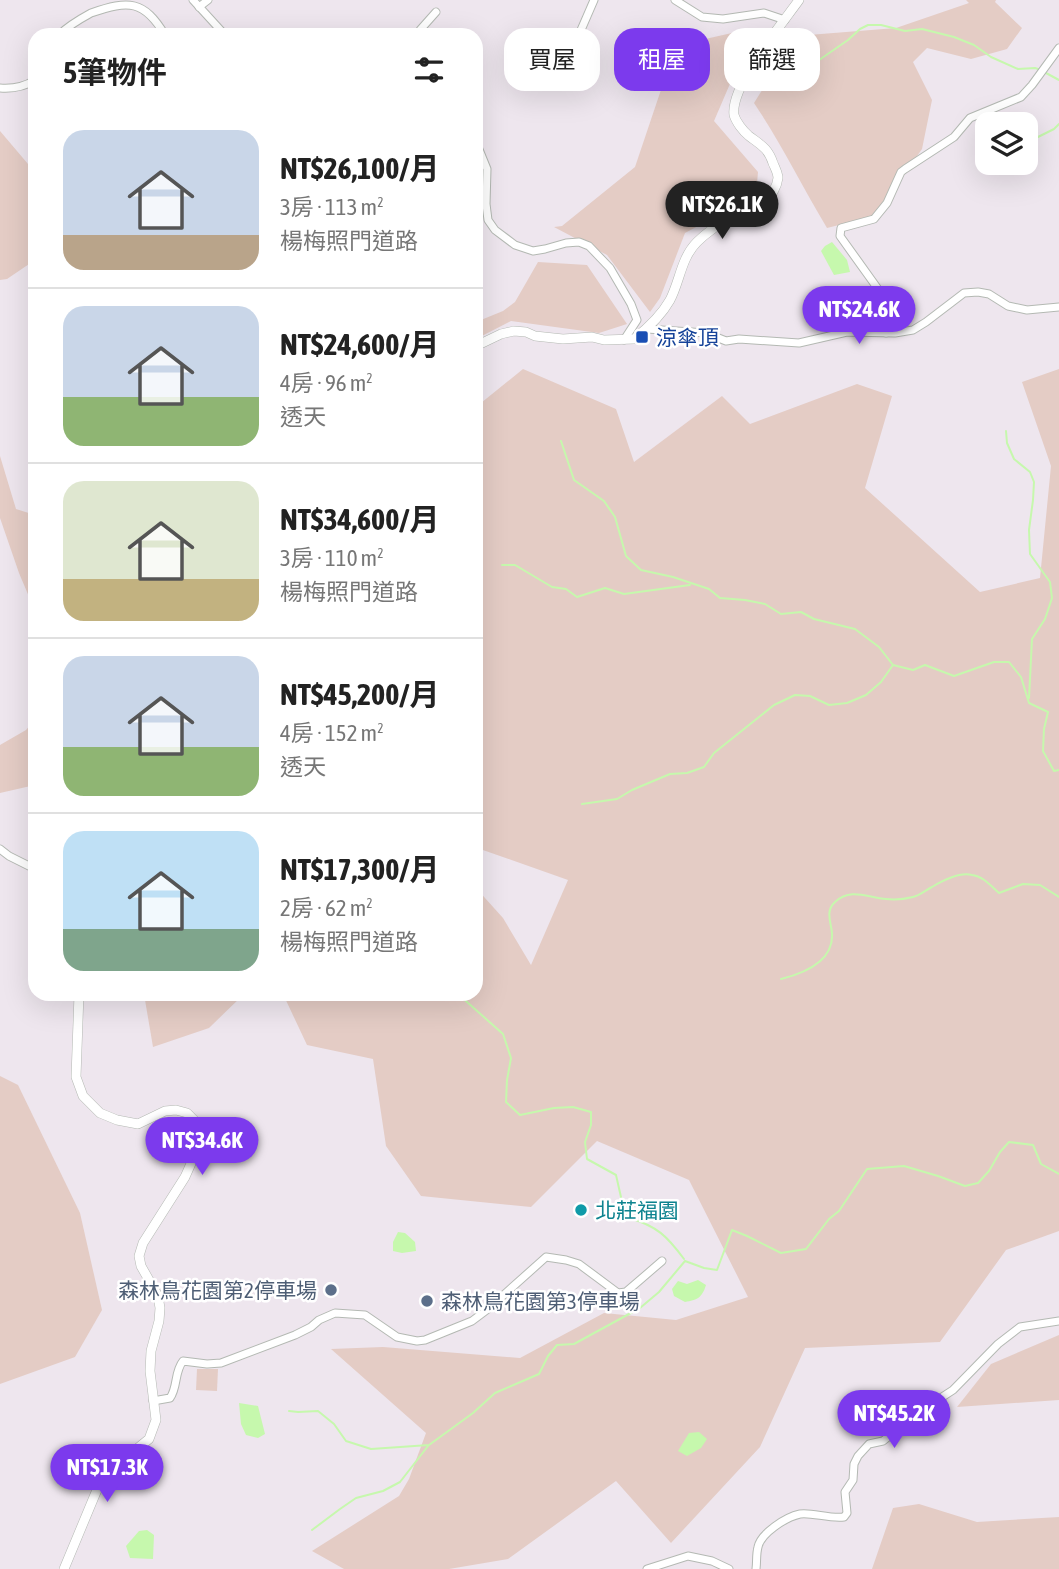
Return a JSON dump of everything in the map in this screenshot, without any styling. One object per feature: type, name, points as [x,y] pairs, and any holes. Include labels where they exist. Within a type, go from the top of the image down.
[{"type":"street","points":[[193,0],[218,28]]},
{"type":"street","points":[[199,7],[208,0]]},
{"type":"street","points":[[582,28],[594,0]]},
{"type":"street","points":[[675,0],[702,18],[723,19],[764,13],[785,20]]},
{"type":"street","points":[[483,342],[514,331],[563,339],[634,339],[660,315],[682,266],[696,243],[736,214],[765,200],[773,193],[778,181],[769,151],[744,132],[734,117],[734,105],[744,79],[799,0]]},
{"type":"street","points":[[68,28],[109,4],[129,1],[147,10],[160,28]]},
{"type":"street","points":[[422,28],[436,12]]},
{"type":"street","points":[[886,333],[886,307],[878,289],[840,236],[841,228],[874,219],[887,203],[901,173],[954,136],[970,118],[1021,97],[1059,48]]},
{"type":"street","points":[[0,88],[28,85]]},
{"type":"street","points":[[483,159],[487,169],[488,219],[495,230],[515,245],[533,251],[566,243],[579,242],[589,246],[610,268],[637,320],[624,340]]},
{"type":"street","points":[[647,329],[706,333],[726,341],[739,339],[799,344],[847,332],[886,333],[913,330],[964,293],[989,294],[1008,306],[1027,310],[1059,307]]},
{"type":"street","points":[[0,849],[28,866]]},
{"type":"street","points":[[64,1569],[106,1474],[149,1439],[156,1420],[150,1371],[151,1351],[160,1308],[158,1296],[141,1266],[139,1256],[143,1243],[185,1177],[199,1136],[194,1120],[187,1113],[165,1111],[138,1124],[100,1113],[83,1096],[75,1077],[79,1001]]},
{"type":"street","points":[[153,1401],[170,1398],[175,1391],[179,1366],[183,1361],[221,1363],[295,1335],[335,1313],[365,1315],[397,1337],[425,1340],[472,1321],[546,1257],[579,1264],[618,1293],[626,1292],[662,1261]]},
{"type":"street","points":[[756,1569],[758,1546],[764,1535],[779,1524],[801,1513],[844,1517],[847,1513],[845,1492],[853,1480],[858,1456],[869,1444],[883,1441],[916,1414],[953,1390],[998,1344],[1020,1327],[1059,1321]]},
{"type":"street","points":[[647,1569],[688,1556],[729,1569]]},
{"type":"shaded area","points":[[966,0],[996,0],[1022,28],[1007,49],[971,59],[927,48],[913,62],[932,100],[922,149],[875,216],[827,228],[754,103],[762,91],[820,91],[820,34],[896,28],[969,3]]},
{"type":"shaded area","points":[[724,35],[724,91],[727,91],[714,121],[758,172],[756,195],[685,233],[660,298],[650,312],[607,255],[554,227],[562,226],[635,167],[661,91],[710,91],[710,38]]},
{"type":"shaded area","points":[[0,131],[28,164],[28,265],[7,279],[0,280]]},
{"type":"shaded area","points":[[832,242],[847,260],[850,272],[834,275],[821,251]]},
{"type":"shaded area","points":[[538,262],[587,265],[627,324],[599,333],[511,321],[483,335],[483,319],[503,311],[515,302]]},
{"type":"shaded area","points":[[523,369],[616,409],[634,462],[722,396],[750,424],[857,384],[892,396],[865,488],[980,592],[1040,578],[1051,466],[1022,382],[1059,369],[1059,1231],[1006,1250],[940,1342],[805,1348],[760,1447],[671,1543],[616,1481],[508,1559],[449,1569],[344,1569],[312,1551],[399,1496],[409,1479],[426,1433],[331,1349],[383,1347],[520,1358],[604,1313],[676,1320],[748,1297],[689,1180],[597,1141],[531,1207],[421,1196],[386,1146],[373,1059],[307,1045],[286,1001],[483,1001],[483,896],[503,918],[531,965],[568,880],[483,850],[483,401]]},
{"type":"shaded area","points":[[0,456],[16,509],[28,513],[28,594],[19,573],[0,518]]},
{"type":"shaded area","points":[[28,728],[28,787],[0,793],[0,745]]},
{"type":"shaded area","points":[[145,1001],[237,1001],[209,1028],[153,1047]]},
{"type":"shaded area","points":[[0,1076],[18,1085],[80,1213],[102,1310],[75,1357],[0,1384]]},
{"type":"shaded area","points":[[398,1232],[405,1233],[415,1242],[416,1251],[393,1251],[393,1242]]},
{"type":"shaded area","points":[[698,1280],[706,1285],[699,1298],[685,1302],[674,1296],[672,1289],[678,1281],[687,1284]]},
{"type":"shaded area","points":[[1059,1335],[1059,1400],[957,1407],[991,1364]]},
{"type":"shaded area","points":[[197,1369],[218,1369],[217,1391],[196,1390]]},
{"type":"shaded area","points":[[239,1403],[258,1406],[265,1434],[258,1438],[246,1435],[241,1424]]},
{"type":"shaded area","points":[[699,1432],[707,1439],[701,1448],[687,1456],[678,1451],[689,1433]]},
{"type":"shaded area","points":[[919,1504],[977,1522],[1059,1517],[1059,1569],[872,1569],[893,1508]]},
{"type":"shaded area","points":[[147,1530],[154,1535],[153,1559],[130,1558],[126,1546],[139,1531]]},
{"type":"waterway","points":[[820,59],[860,29],[868,25],[881,25],[905,31],[922,29],[954,37],[1018,69],[1041,70]]},
{"type":"waterway","points":[[1046,73],[1059,80]]},
{"type":"waterway","points":[[1038,137],[1059,124]]},
{"type":"waterway","points":[[1006,431],[1007,443],[1014,459],[1030,472],[1034,482],[1029,530],[1030,554],[1050,582],[1052,598],[1045,619],[1032,639],[1029,698]]},
{"type":"waterway","points":[[561,441],[574,480],[604,501],[615,517],[626,556],[641,570],[709,589],[720,598],[765,604],[781,614],[801,612],[814,619],[855,629],[879,647],[893,665],[913,670],[925,665],[954,676],[994,662],[1009,662],[1021,677],[1029,703],[1048,712],[1043,751],[1054,771],[1059,770]]},
{"type":"waterway","points":[[502,565],[515,565],[552,587],[566,589],[577,597],[605,588],[624,594],[690,585]]},
{"type":"waterway","points":[[582,804],[617,799],[670,774],[687,773],[704,767],[714,753],[774,705],[795,695],[810,696],[829,705],[847,703],[866,695],[881,682],[893,665]]},
{"type":"waterway","points":[[781,979],[808,969],[823,958],[831,943],[830,909],[835,902],[847,895],[907,898],[951,878],[967,874],[983,879],[999,893],[1023,884],[1040,885],[1059,897]]},
{"type":"waterway","points":[[466,1001],[503,1034],[511,1058],[506,1102],[520,1115],[573,1107],[591,1112],[591,1125],[585,1142],[587,1159],[616,1175],[623,1206],[629,1218],[661,1233],[684,1259]]},
{"type":"waterway","points":[[289,1411],[318,1411],[334,1424],[346,1441],[371,1449],[429,1445],[495,1393],[539,1374],[557,1345],[574,1344],[640,1308],[659,1292],[685,1261],[717,1270],[732,1230],[781,1253],[806,1249],[829,1219],[839,1211],[867,1169],[904,1166],[965,1186],[978,1183],[1009,1142],[1033,1145],[1041,1164],[1059,1174]]},
{"type":"waterway","points":[[312,1530],[356,1498],[383,1491],[400,1482],[428,1446]]},
{"type":"place","name":"涼傘頂","points":[[642,337]]},
{"type":"place","name":"北莊福園","points":[[581,1210]]},
{"type":"place","name":"森林鳥花園第2停車場","points":[[331,1290]]},
{"type":"place","name":"森林鳥花園第3停車場","points":[[427,1301]]}]
